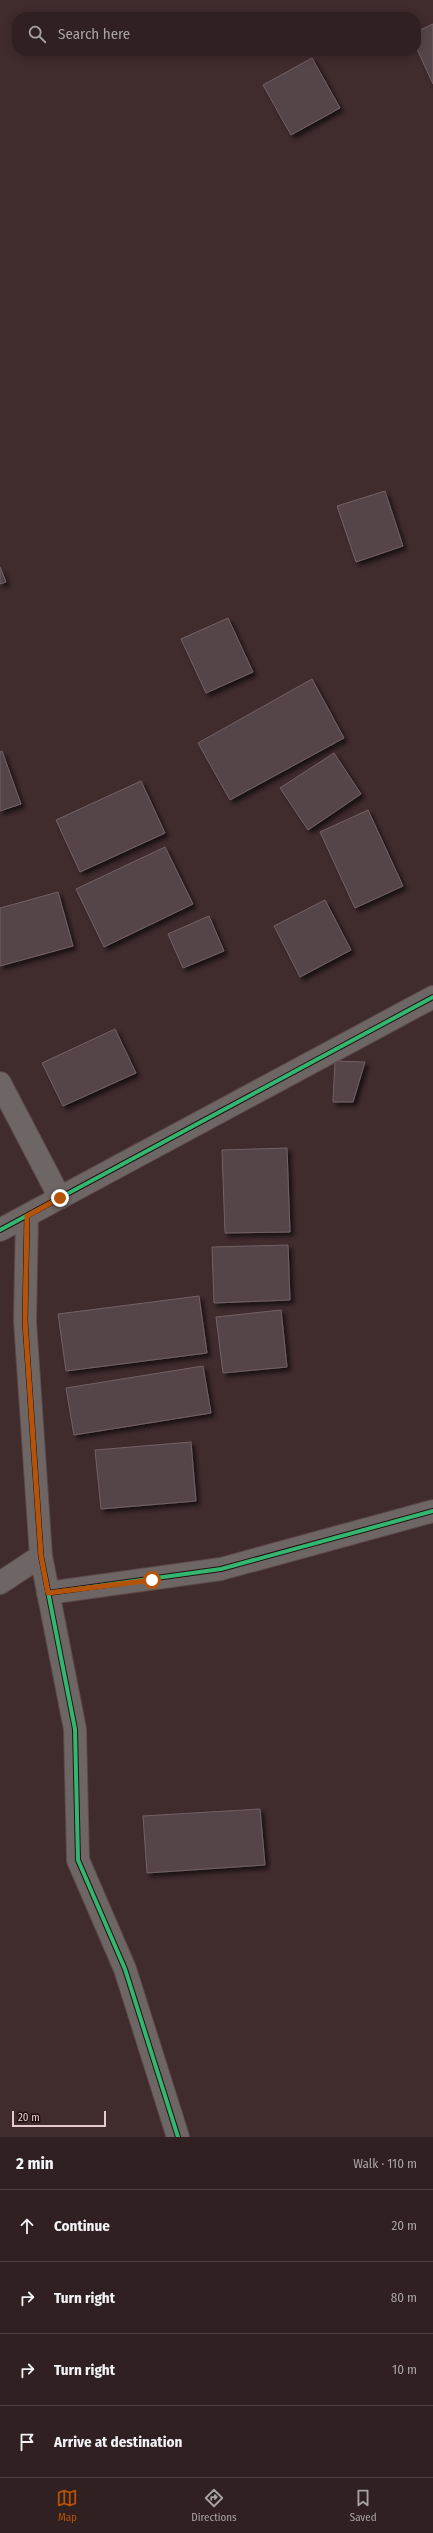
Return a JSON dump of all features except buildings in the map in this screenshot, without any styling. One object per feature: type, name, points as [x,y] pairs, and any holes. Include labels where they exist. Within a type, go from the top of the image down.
[{"type":"street","points":[[0,1230],[433,997]]},
{"type":"street","points":[[0,1083],[60,1198]]},
{"type":"street","points":[[27,1216],[25,1321],[41,1556],[75,1728],[78,1860],[125,1969],[178,2137]]},
{"type":"street","points":[[48,1593],[152,1580],[221,1569],[433,1511]]},
{"type":"street","points":[[0,1583],[41,1556]]},
{"type":"cycle path","points":[[0,1230],[433,997]]},
{"type":"cycle path","points":[[27,1216],[25,1321],[41,1556],[75,1729],[78,1860],[125,1969],[178,2137]]},
{"type":"cycle path","points":[[48,1593],[221,1569],[433,1511]]},
{"type":"route","points":[[60,1198],[27,1216],[25,1321],[41,1556],[48,1593],[152,1580]]}]
